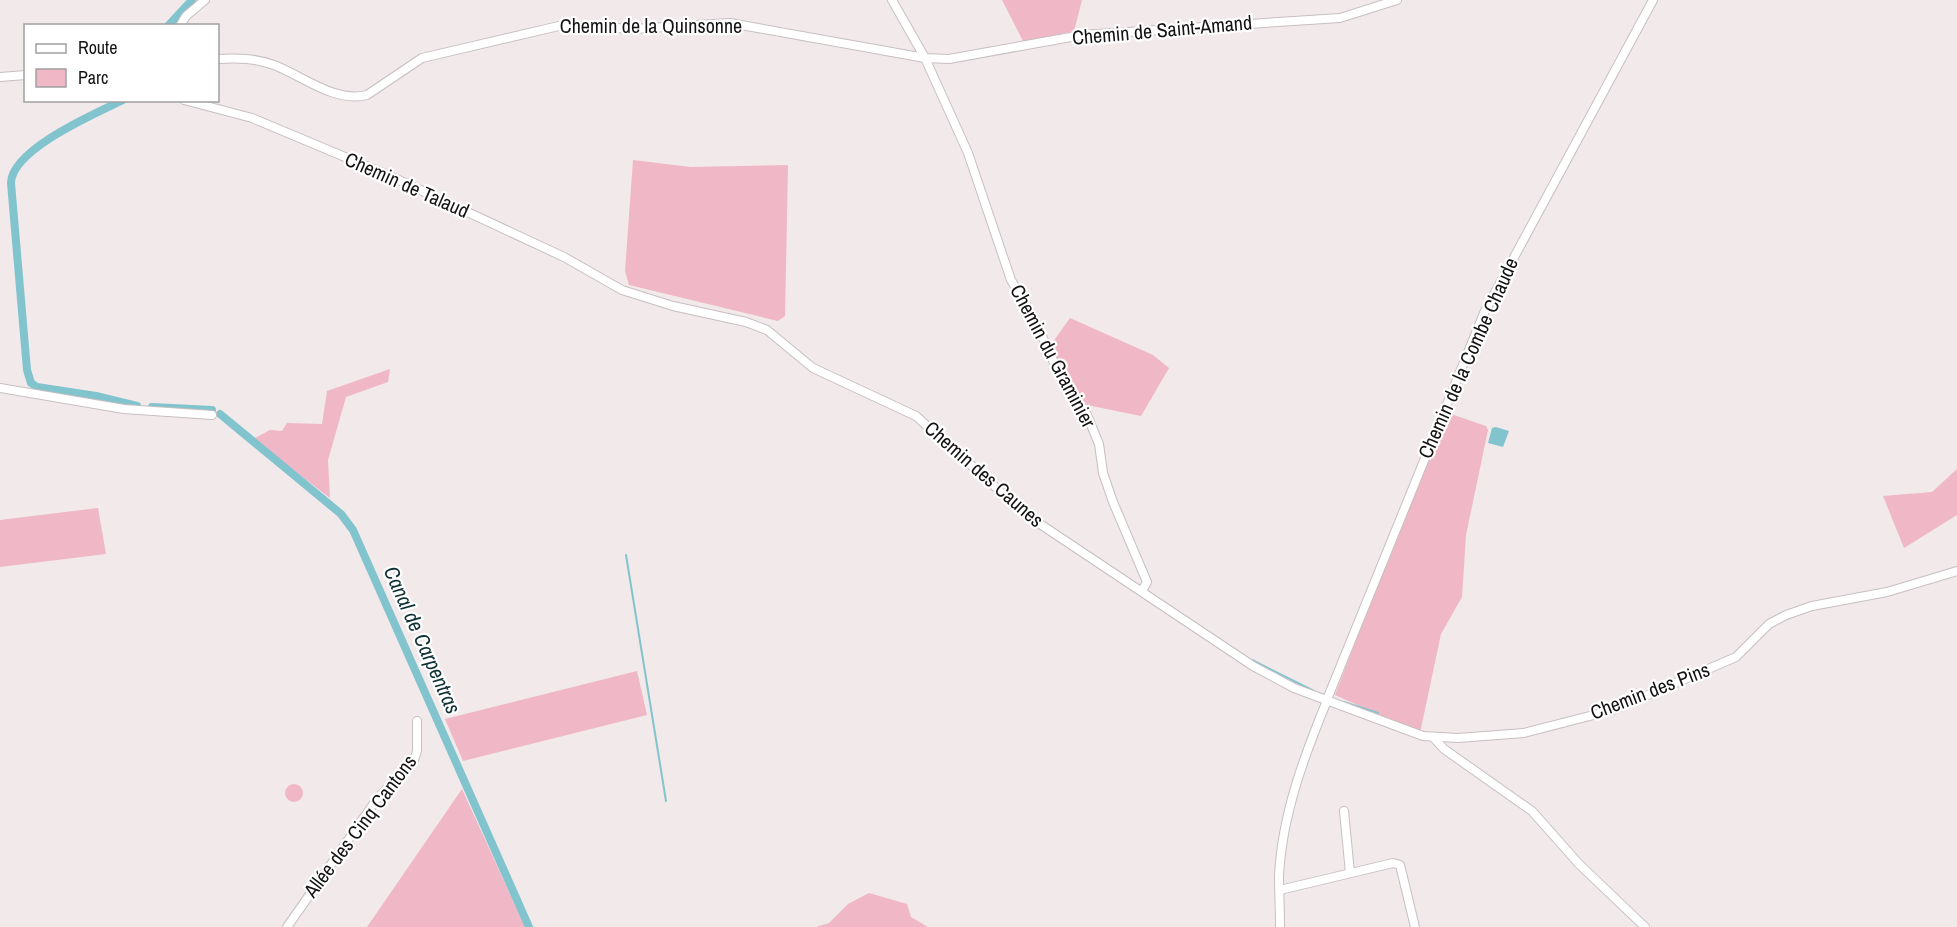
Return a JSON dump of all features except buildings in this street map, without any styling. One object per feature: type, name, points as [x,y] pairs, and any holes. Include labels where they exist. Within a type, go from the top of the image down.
[{"type":"street","points":[[182,24],[205,0]]},
{"type":"street","points":[[892,0],[925,58]]},
{"type":"street","name":"Chemin de Saint-Amand","points":[[925,58],[949,59],[1082,35],[1340,18],[1397,0]]},
{"type":"street","name":"Chemin de la Combe Chaude","points":[[1280,927],[1280,890],[1288,815],[1296,785],[1328,699],[1484,313],[1653,0]]},
{"type":"street","name":"Chemin de la Quinsonne","points":[[219,59],[252,58],[335,93],[357,97],[367,95],[423,58],[563,24],[633,29],[730,22],[925,58]]},
{"type":"street","name":"Chemin du Graminier","points":[[925,58],[968,153],[1011,280],[1033,316],[1056,367],[1087,415],[1099,444],[1103,472],[1113,502],[1147,582],[1142,591]]},
{"type":"street","points":[[0,77],[24,75]]},
{"type":"street","name":"Chemin de Talaud","points":[[192,102],[252,118],[380,171],[564,257],[622,290]]},
{"type":"street","name":"Chemin des Caunes","points":[[622,290],[673,306],[758,326],[813,368],[916,416],[1028,516],[1142,591],[1163,608],[1261,671],[1328,699]]},
{"type":"street","points":[[0,388],[124,409],[212,415]]},
{"type":"street","name":"Chemin des Pins","points":[[1328,699],[1409,732],[1434,738],[1524,734],[1612,710],[1736,657],[1769,624],[1786,615],[1812,606],[1887,592],[1957,571]]},
{"type":"street","name":"Allée des Cinq Cantons","points":[[287,927],[377,799],[414,760],[417,751],[417,721]]},
{"type":"street","points":[[1434,738],[1444,749],[1532,811],[1580,864],[1645,927]]},
{"type":"street","points":[[1344,811],[1350,873]]},
{"type":"street","points":[[1280,890],[1393,863],[1400,865],[1415,927]]},
{"type":"green space","points":[[1002,0],[1082,0],[1074,31],[1024,43]]},
{"type":"green space","points":[[633,160],[691,167],[788,165],[785,316],[778,321],[629,285],[625,271]]},
{"type":"green space","points":[[1070,318],[1153,355],[1169,368],[1141,416],[1087,405],[1060,366],[1050,346]]},
{"type":"green space","points":[[390,369],[388,382],[346,397],[328,460],[330,498],[253,439],[270,430],[282,431],[287,423],[322,424],[327,391]]},
{"type":"green space","points":[[1448,413],[1486,426],[1488,430],[1466,535],[1462,597],[1441,634],[1420,733],[1335,695],[1442,417]]},
{"type":"green space","points":[[1957,469],[1957,515],[1904,548],[1883,496],[1932,492]]},
{"type":"green space","points":[[98,508],[106,554],[0,567],[0,520]]},
{"type":"green space","points":[[637,671],[647,715],[463,761],[445,719]]},
{"type":"green space","points":[[294,784],[302,789],[303,793],[298,801],[294,802],[286,797],[285,793],[290,785]]},
{"type":"green space","points":[[462,789],[525,927],[367,927]]},
{"type":"green space","points":[[869,893],[907,904],[911,917],[928,927],[816,927],[829,923],[848,904]]},
{"type":"water","points":[[1492,428],[1509,431],[1503,447],[1488,443]]},
{"type":"waterway","name":"Canal de Carpentras","points":[[170,24],[192,0]]},
{"type":"waterway","name":"Canal de Carpentras","points":[[119,102],[76,123],[39,145],[15,170],[11,183],[27,370],[31,383],[37,387],[96,396],[137,406]]},
{"type":"waterway","name":"Canal de Carpentras","points":[[152,407],[212,410]]},
{"type":"waterway","name":"Canal de Carpentras","points":[[220,414],[341,514],[353,530],[529,927]]},
{"type":"waterway","points":[[626,555],[666,801]]},
{"type":"waterway","points":[[1252,660],[1314,691]]},
{"type":"waterway","points":[[1344,702],[1378,713]]}]
